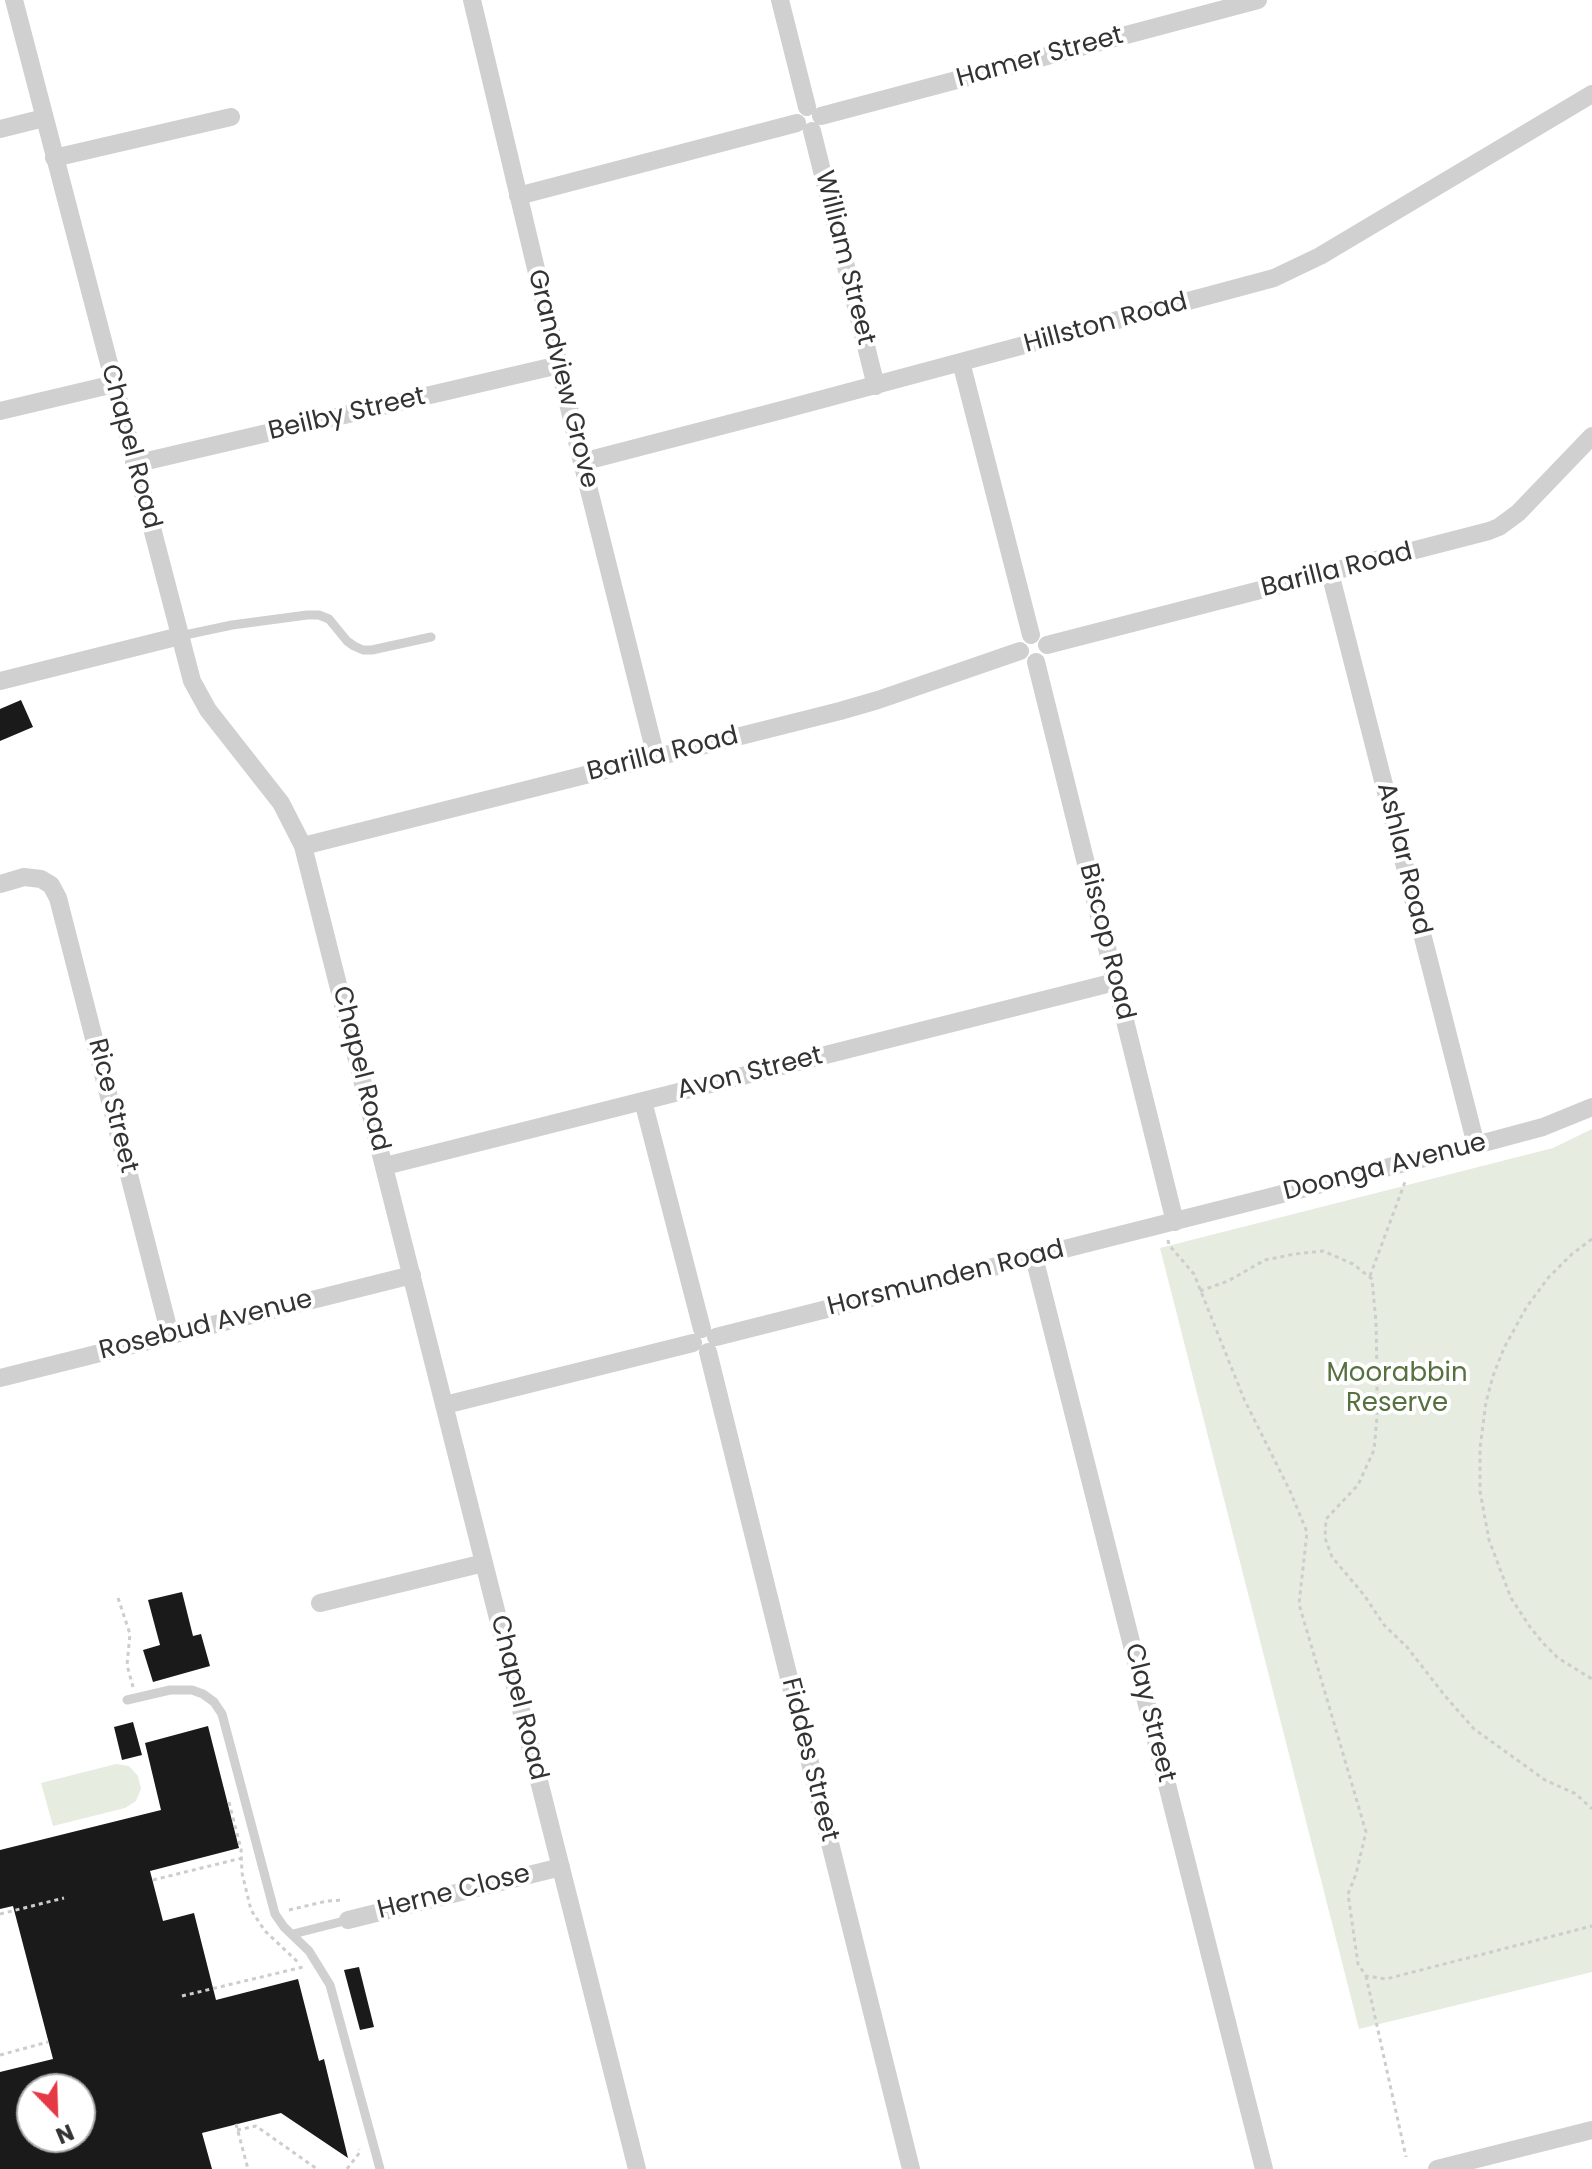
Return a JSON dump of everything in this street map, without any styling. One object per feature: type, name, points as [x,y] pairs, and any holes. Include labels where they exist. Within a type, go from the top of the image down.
[{"type":"street","name":"Chapel Road","points":[[14,0],[192,681],[204,703],[281,803],[303,846],[637,2169]]},
{"type":"street","name":"Grandview Grove","points":[[472,0],[656,757]]},
{"type":"street","name":"William Street","points":[[780,0],[876,386]]},
{"type":"street","name":"Hamer Street","points":[[518,196],[1258,0]]},
{"type":"street","name":"Hillston Road","points":[[582,462],[1255,284],[1293,270],[1592,94]]},
{"type":"street","points":[[54,158],[231,117]]},
{"type":"street","points":[[0,129],[44,118]]},
{"type":"street","points":[[961,362],[1039,640],[1047,650],[1044,658],[1036,662],[1028,661],[1021,655],[1021,643],[1039,640]]},
{"type":"street","name":"Beilby Street","points":[[134,464],[559,365]]},
{"type":"street","points":[[0,411],[114,384]]},
{"type":"street","name":"Barilla Road","points":[[1039,640],[1330,573],[1478,535],[1499,527],[1518,513],[1592,436]]},
{"type":"street","name":"Ashlar Road","points":[[1330,573],[1476,1145]]},
{"type":"street","points":[[0,681],[180,636]]},
{"type":"street","name":"Barilla Road","points":[[303,846],[878,700],[1020,651]]},
{"type":"street","name":"Biscop Road","points":[[1036,662],[1115,982],[1169,1223]]},
{"type":"street","name":"Rice Street","points":[[0,884],[34,877],[47,881],[55,890],[170,1335]]},
{"type":"street","name":"Avon Street","points":[[385,1166],[1115,982]]},
{"type":"street","name":"Fiddes Street","points":[[643,1101],[911,2169]]},
{"type":"street","name":"Doonga Avenue","points":[[1169,1223],[1543,1127],[1592,1107]]},
{"type":"street","name":"Horsmunden Road","points":[[445,1405],[1169,1223]]},
{"type":"street","name":"Clay Street","points":[[1034,1257],[1264,2169]]},
{"type":"street","name":"Rosebud Avenue","points":[[0,1378],[412,1275]]},
{"type":"street","points":[[320,1603],[484,1563]]},
{"type":"street","name":"Herne Close","points":[[348,1920],[561,1867]]},
{"type":"street","points":[[1437,2169],[1592,2130]]},
{"type":"lane","points":[[180,636],[232,625],[319,615],[329,619],[347,641],[363,650],[431,637]]},
{"type":"lane","points":[[132,1699],[170,1690],[192,1690],[214,1702],[222,1714],[275,1914],[309,1951],[330,1985],[380,2169]]},
{"type":"lane","points":[[293,1934],[348,1920]]},
{"type":"path","points":[[1369,1277],[1405,1182]]},
{"type":"path","points":[[1169,1223],[1169,1245],[1194,1274],[1244,1399],[1307,1532],[1299,1604],[1366,1832],[1348,1894],[1358,1964],[1366,1976],[1406,2157]]},
{"type":"path","points":[[1592,1239],[1548,1278],[1526,1308],[1504,1348],[1489,1389],[1480,1448],[1480,1491],[1489,1540],[1511,1598],[1543,1643],[1558,1658],[1592,1679]]},
{"type":"path","points":[[1200,1291],[1228,1281],[1265,1260],[1323,1251],[1353,1264],[1372,1279],[1376,1322],[1377,1417],[1374,1450],[1358,1485],[1326,1519],[1325,1538],[1332,1557],[1384,1625],[1407,1647],[1474,1729],[1545,1780],[1576,1794],[1592,1809]]},
{"type":"path","points":[[118,1598],[130,1634],[127,1665],[132,1699]]},
{"type":"path","points":[[153,1880],[242,1858]]},
{"type":"path","points":[[0,1914],[64,1898]]},
{"type":"path","points":[[254,1915],[275,1914],[315,1903],[343,1900]]},
{"type":"path","points":[[1366,1976],[1386,1979],[1592,1926]]},
{"type":"path","points":[[182,1996],[303,1967]]},
{"type":"path","points":[[0,2055],[48,2042]]},
{"type":"path","points":[[248,2169],[237,2127],[256,2126],[317,2169]]},
{"type":"green space","name":"Moorabbin Reserve","points":[[1592,1129],[1592,1972],[1359,2029],[1160,1248],[1553,1148]]},
{"type":"green space","points":[[116,1764],[129,1766],[138,1776],[141,1789],[136,1801],[125,1808],[53,1826],[41,1783]]},
{"type":"building","points":[[21,700],[33,727],[0,741],[0,709]]},
{"type":"building","points":[[182,1592],[193,1636],[201,1634],[210,1666],[153,1682],[143,1650],[160,1645],[148,1600]]},
{"type":"building","points":[[133,1722],[142,1755],[122,1760],[114,1727]]},
{"type":"building","points":[[208,1726],[239,1848],[150,1871],[163,1921],[194,1913],[216,2000],[298,1979],[319,2061],[324,2059],[348,2158],[281,2113],[202,2133],[212,2169],[0,2169],[0,2072],[53,2059],[13,1906],[0,1909],[0,1850],[161,1810],[145,1743]]},
{"type":"building","points":[[359,1967],[374,2027],[360,2030],[344,1970]]}]
